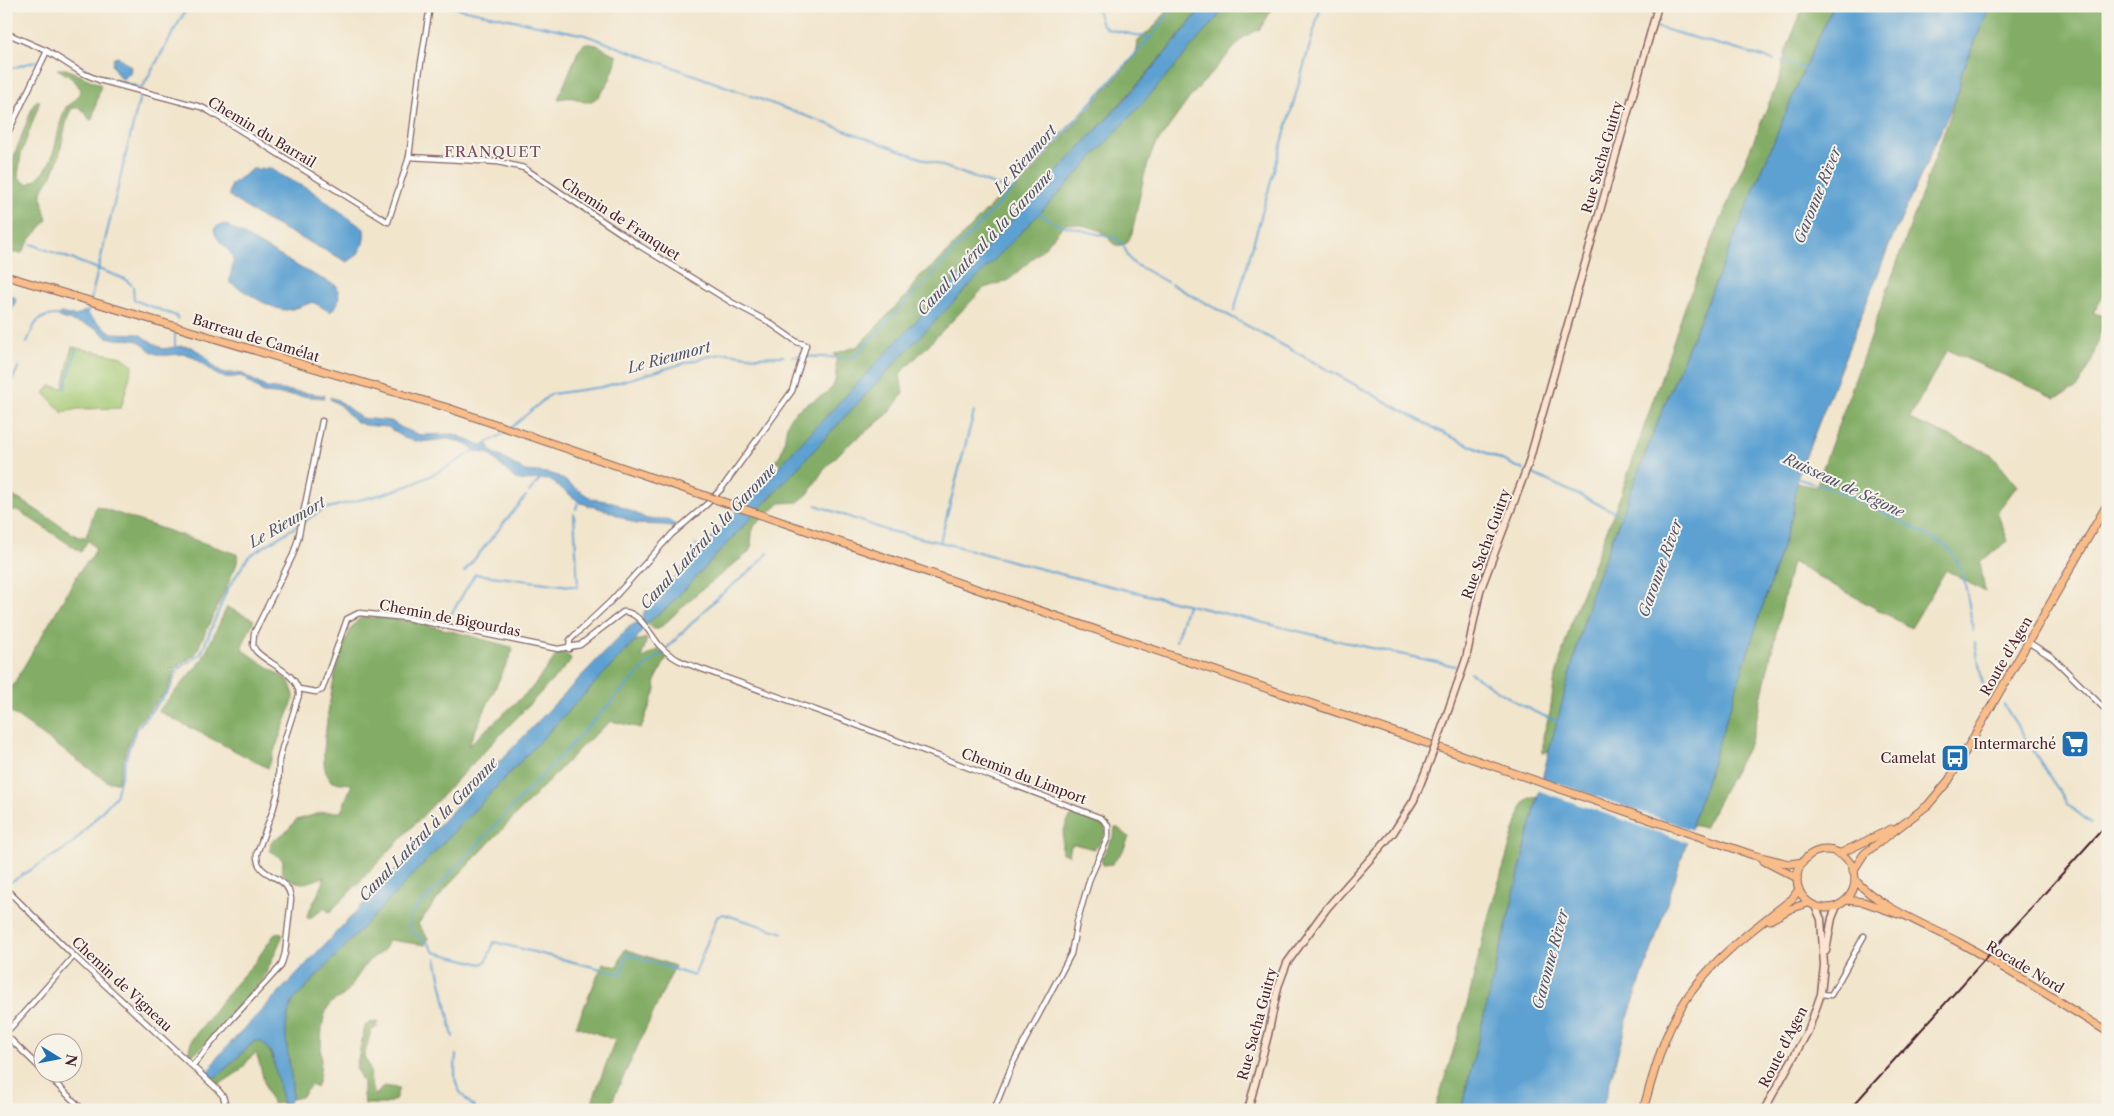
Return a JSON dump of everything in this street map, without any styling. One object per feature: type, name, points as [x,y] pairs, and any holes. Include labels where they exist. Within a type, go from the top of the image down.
[{"type":"main road","name":"Barreau de Camélat","points":[[6,276],[498,425],[1753,855]]},
{"type":"main road","name":"Route d'Agen","points":[[1853,871],[1864,854],[1934,800],[1949,780],[2108,503]]},
{"type":"main road","name":"Route d'Agen","points":[[1839,854],[1917,814]]},
{"type":"main road","points":[[1750,931],[1790,909],[1812,904],[1826,908],[1837,906],[1846,900],[1852,891],[1855,880],[1849,863],[1839,854],[1826,850],[1817,852],[1803,862],[1789,864],[1753,855]]},
{"type":"main road","points":[[1753,855],[1797,878]]},
{"type":"main road","points":[[1803,862],[1797,878],[1799,889],[1812,904]]},
{"type":"main road","points":[[1855,880],[1872,895],[1928,927]]},
{"type":"main road","points":[[1644,1110],[1665,1039],[1682,1004],[1715,962],[1750,931],[1792,899],[1799,889]]},
{"type":"main road","points":[[1846,900],[1864,902],[1928,927]]},
{"type":"main road","name":"Rocade Nord","points":[[1928,927],[1975,951],[2108,1032]]},
{"type":"street","points":[[409,157],[430,6]]},
{"type":"street","name":"Rue Sacha Guitry","points":[[1248,1110],[1268,1035],[1278,987],[1287,963],[1327,908],[1393,833],[1414,800],[1441,731],[1463,667],[1480,591],[1528,466],[1658,6]]},
{"type":"street","name":"Chemin du Barrail","points":[[6,33],[47,51],[82,73],[99,80],[201,107],[388,222],[409,157]]},
{"type":"street","points":[[6,137],[47,51]]},
{"type":"street","name":"Chemin de Franquet","points":[[409,157],[498,162],[524,168],[640,246],[731,302],[767,321],[797,342],[806,345],[794,385],[784,403],[722,488],[707,504],[672,534],[610,602],[570,640],[569,648]]},
{"type":"street","points":[[193,1065],[230,1021],[278,972],[286,953],[291,899],[290,891],[283,882],[262,871],[257,860],[257,853],[278,792],[279,760],[299,689],[287,674],[256,651],[253,640],[257,626],[293,555],[322,421]]},
{"type":"street","name":"Chemin du Limport","points":[[569,648],[580,645],[623,612],[627,612],[636,617],[660,646],[672,657],[685,663],[843,720],[1105,820],[1108,825],[1108,837],[1090,878],[1076,922],[1070,954],[1012,1065],[994,1110]]},
{"type":"street","name":"Chemin de Bigourdas","points":[[299,689],[316,692],[322,690],[347,619],[359,613],[406,618],[540,646],[558,649],[569,648]]},
{"type":"street","points":[[2028,642],[2052,657],[2108,712]]},
{"type":"street","name":"Chemin de Vigneau","points":[[6,889],[74,956],[193,1065],[223,1096],[227,1110]]},
{"type":"street","name":"Route d'Agen","points":[[1812,904],[1821,919],[1824,965]]},
{"type":"street","name":"Route d'Agen","points":[[1765,1109],[1808,1031],[1821,994],[1832,918],[1837,906]]},
{"type":"street","points":[[1821,994],[1831,995],[1864,936]]},
{"type":"street","points":[[32,1060],[6,1034],[74,956]]},
{"type":"street","points":[[56,1084],[83,1110]]},
{"type":"green space","points":[[1170,6],[1203,6],[1115,110],[962,273],[781,465],[775,461],[781,452],[790,418],[801,408],[828,392],[832,387],[836,372],[836,358],[834,354],[858,346],[906,296],[920,276],[937,263],[1004,192],[1018,187],[1127,66],[1137,50],[1138,41],[1156,25]]},
{"type":"green space","points":[[1227,6],[1274,6],[1260,29],[1244,37],[1191,96],[1153,149],[1144,176],[1132,233],[1127,243],[1117,245],[1097,229],[1065,223],[1046,246],[1009,280],[984,288],[900,374],[903,394],[887,415],[847,446],[824,469],[808,494],[798,502],[780,503],[755,525],[752,532],[751,548],[748,553],[694,596],[659,629],[654,629],[646,623],[668,607]]},
{"type":"green space","points":[[1804,6],[1833,6],[1804,69],[1666,401],[1592,591],[1549,751],[1543,753],[1543,736],[1550,713],[1554,683],[1572,619],[1621,494],[1685,307],[1781,74],[1786,50]]},
{"type":"green space","points":[[1990,6],[2108,6],[2108,289],[2093,313],[2105,316],[2091,364],[2076,389],[2056,398],[1947,350],[1909,419],[1991,454],[2017,486],[1997,512],[2008,541],[1980,562],[1985,592],[1946,570],[1911,628],[1792,562],[1752,739],[1704,828],[1692,825],[1793,513],[1796,483],[1816,487],[1959,91],[1961,75]]},
{"type":"green space","points":[[585,43],[597,45],[617,56],[611,77],[603,92],[591,101],[584,102],[575,98],[558,99],[579,49]]},
{"type":"green space","points":[[57,69],[66,69],[101,85],[92,120],[78,107],[71,109],[56,165],[42,193],[47,220],[29,241],[22,253],[13,253],[6,250],[6,170],[14,156],[34,103],[39,100],[21,154],[18,176],[23,182],[29,184],[39,177],[51,159],[66,107],[74,101],[80,91],[70,77]]},
{"type":"green space","points":[[72,347],[122,357],[133,365],[121,408],[77,409],[63,413],[44,393],[50,386],[63,388]]},
{"type":"green space","points":[[6,493],[24,502],[78,537],[86,537],[96,506],[239,555],[236,566],[195,655],[176,667],[168,689],[136,725],[127,746],[118,782],[108,782],[6,709],[6,697],[81,569],[96,549],[88,540],[81,552],[19,511],[6,510]]},
{"type":"green space","points":[[227,607],[254,620],[242,646],[243,650],[289,681],[294,695],[268,768],[158,711],[202,660]]},
{"type":"green space","points":[[362,617],[419,623],[512,647],[513,650],[468,746],[531,689],[558,653],[564,653],[571,658],[570,662],[331,911],[328,912],[326,908],[308,919],[307,915],[323,884],[324,877],[302,883],[293,881],[282,873],[283,861],[270,851],[271,842],[287,831],[296,820],[324,812],[341,812],[352,784],[332,782],[327,775],[325,767],[324,747],[333,683],[339,661],[345,641],[353,626]]},
{"type":"green space","points":[[647,638],[641,659],[658,649],[667,657],[655,681],[656,690],[641,728],[611,721],[583,745],[447,887],[418,924],[428,938],[425,945],[389,940],[384,949],[366,964],[346,993],[328,1006],[322,1028],[319,1078],[316,1088],[311,1085],[301,1097],[292,1099],[286,1025],[292,1001],[635,641]]},
{"type":"green space","points":[[1538,796],[1461,1110],[1435,1110],[1466,1009],[1488,918],[1521,808],[1527,799]]},
{"type":"green space","points":[[1079,813],[1098,821],[1106,831],[1099,845],[1094,849],[1074,844],[1071,846],[1069,855],[1062,853],[1064,829],[1070,818]]},
{"type":"green space","points":[[1115,828],[1118,828],[1129,837],[1123,851],[1112,864],[1103,865],[1101,860],[1114,835]]},
{"type":"green space","points":[[280,933],[283,935],[263,980],[197,1052],[192,1054],[188,1052],[192,1039],[255,962],[274,935]]},
{"type":"green space","points":[[625,949],[675,966],[608,1110],[589,1110],[615,1040],[576,1026],[603,963],[617,967]]},
{"type":"green space","points":[[378,1022],[377,1027],[371,1031],[364,1057],[370,1070],[372,1090],[374,1095],[383,1086],[399,1088],[395,1100],[386,1104],[365,1104],[363,1082],[356,1069],[365,1026],[369,1023]]},
{"type":"green space","points":[[255,1041],[262,1042],[271,1055],[284,1103],[273,1104],[265,1086],[256,1053],[240,1071],[218,1085],[212,1079],[215,1076],[217,1077]]},
{"type":"water","points":[[1203,6],[1227,6],[1150,95],[1066,186],[912,345],[668,607],[646,624],[635,641],[293,1001],[286,1025],[292,1087],[292,1099],[289,1100],[290,1110],[284,1110],[272,1054],[262,1042],[255,1041],[217,1077],[215,1076],[212,1079],[207,1074],[219,1055],[590,667],[629,627],[643,619],[644,612],[651,602],[1122,103],[1176,41]]},
{"type":"water","name":"Garonne River","points":[[1833,6],[1990,6],[1961,75],[1959,91],[1889,246],[1797,478],[1793,513],[1656,937],[1627,1020],[1602,1110],[1461,1110],[1549,751],[1592,591],[1666,401],[1804,69]]},
{"type":"water","points":[[119,57],[131,67],[130,73],[123,79],[119,77],[112,65],[114,58]]},
{"type":"water","points":[[253,169],[271,169],[309,189],[364,229],[363,244],[359,253],[347,262],[262,218],[236,201],[229,195],[231,184]]},
{"type":"water","points":[[225,224],[306,271],[337,286],[339,297],[336,307],[330,312],[313,302],[287,310],[281,309],[266,304],[230,283],[233,265],[232,255],[217,238],[214,229],[219,225]]},
{"type":"water","points":[[6,294],[14,296],[16,300],[6,325]]},
{"type":"water","points":[[85,311],[112,333],[139,334],[163,349],[182,346],[192,347],[205,356],[215,368],[224,373],[241,373],[267,388],[325,395],[324,398],[263,393],[241,376],[224,377],[218,375],[191,356],[183,354],[157,354],[138,341],[112,338],[91,326],[59,317],[60,313],[76,316]]},
{"type":"water","points":[[330,397],[338,400],[361,418],[391,421],[402,428],[420,435],[454,434],[479,445],[489,445],[491,451],[525,471],[549,473],[558,476],[592,499],[613,502],[647,519],[666,519],[676,525],[673,528],[665,525],[636,524],[608,511],[581,503],[550,480],[536,479],[527,481],[515,479],[489,454],[475,451],[467,444],[447,439],[420,442],[404,438],[388,427],[364,425],[355,421]]},
{"type":"pier","points":[[1540,777],[1693,830],[1689,843],[1537,790]]},
{"type":"waterway","points":[[71,60],[94,74],[142,88],[188,6]]},
{"type":"waterway","points":[[447,6],[585,35],[1000,187]]},
{"type":"waterway","points":[[1096,6],[1101,22],[1107,29],[1150,38],[1175,6]]},
{"type":"waterway","points":[[1234,311],[1321,6]]},
{"type":"waterway","points":[[1656,27],[1774,60]]},
{"type":"waterway","name":"Le Rieumort","points":[[792,356],[853,358],[1012,190],[1150,38]]},
{"type":"waterway","points":[[6,70],[36,61]]},
{"type":"waterway","points":[[1782,61],[1806,69]]},
{"type":"waterway","points":[[87,315],[140,96]]},
{"type":"waterway","name":"Le Rieumort","points":[[1004,189],[1012,190]]},
{"type":"waterway","points":[[1039,213],[1050,220]]},
{"type":"waterway","points":[[1054,223],[1117,239],[1123,244],[1133,263],[1167,282]]},
{"type":"waterway","points":[[31,244],[125,279],[133,286],[134,300],[176,316],[178,319]]},
{"type":"waterway","points":[[1171,284],[1447,435],[1524,470]]},
{"type":"waterway","points":[[27,343],[38,321],[47,316],[61,315]]},
{"type":"waterway","points":[[175,332],[175,347]]},
{"type":"waterway","points":[[65,389],[76,349]]},
{"type":"waterway","name":"Le Rieumort","points":[[511,428],[552,394],[602,387],[706,357],[727,353],[756,357],[784,356]]},
{"type":"waterway","points":[[6,393],[19,366]]},
{"type":"waterway","points":[[940,542],[974,412]]},
{"type":"waterway","name":"Le Rieumort","points":[[482,446],[508,431]]},
{"type":"waterway","name":"Le Rieumort","points":[[6,885],[71,845],[116,796],[129,747],[137,728],[170,689],[178,669],[201,654],[227,590],[249,556],[324,509],[411,485],[476,450]]},
{"type":"waterway","points":[[1531,473],[1622,515]]},
{"type":"waterway","name":"Ruisseau de Ségone","points":[[1795,477],[1832,489],[1861,502],[1946,546],[1958,564],[1962,575],[1968,597],[1973,631]]},
{"type":"waterway","points":[[529,492],[540,479]]},
{"type":"waterway","points":[[464,572],[526,496]]},
{"type":"waterway","points":[[576,509],[579,499]]},
{"type":"waterway","points":[[816,505],[885,530],[1344,642],[1455,666]]},
{"type":"waterway","points":[[447,621],[475,574],[578,587],[574,514]]},
{"type":"waterway","name":"Canal Latéral à la Garonne","points":[[695,544],[704,549]]},
{"type":"waterway","points":[[667,648],[718,597],[756,566],[768,553]]},
{"type":"waterway","points":[[1176,641],[1187,605]]},
{"type":"waterway","name":"Ruisseau de Ségone","points":[[1975,642],[1984,691],[1988,696]]},
{"type":"waterway","points":[[664,652],[648,664],[616,697],[417,907],[410,919],[409,930],[428,943],[434,952],[482,964],[487,960],[494,942],[621,974],[627,954],[694,976],[717,917],[723,914],[784,933]]},
{"type":"waterway","points":[[1470,673],[1524,706],[1558,721]]},
{"type":"waterway","name":"Ruisseau de Ségone","points":[[2004,705],[2068,805],[2091,823]]},
{"type":"waterway","points":[[436,958],[453,1037]]},
{"type":"waterway","points":[[456,1055],[455,1074],[457,1086],[464,1097],[477,1110]]},
{"type":"railway","points":[[1849,1110],[2108,823]]},
{"type":"place","name":"Intermarché","points":[[2075,744]]},
{"type":"place","name":"Camelat","points":[[1955,758]]},
{"type":"district","name":"FRANQUET","points":[[493,151]]}]
